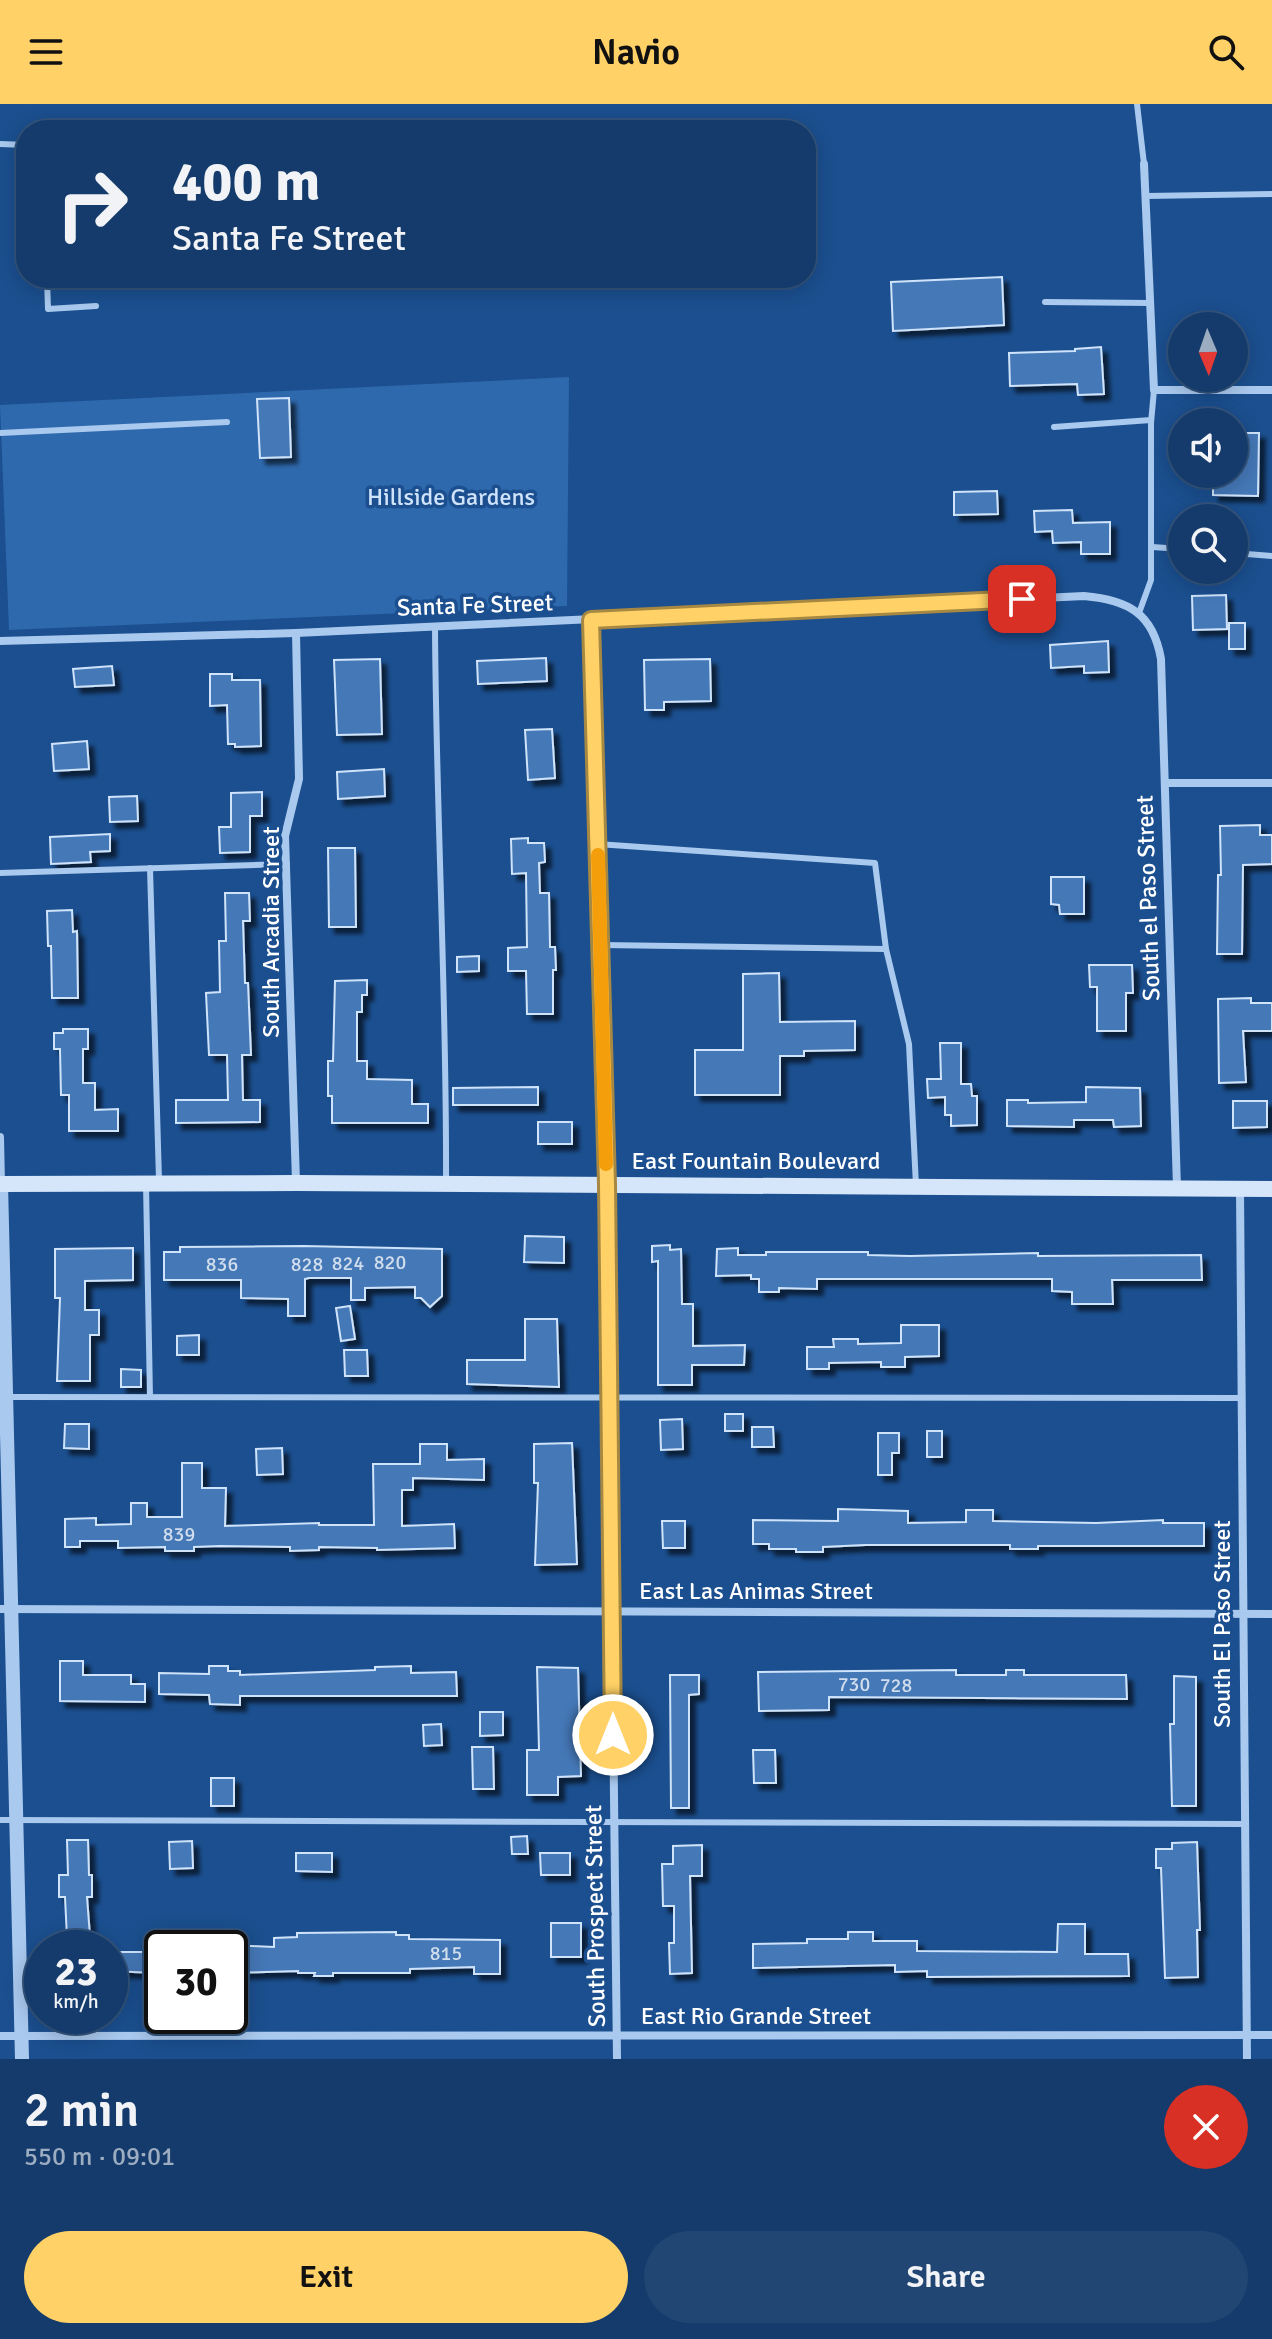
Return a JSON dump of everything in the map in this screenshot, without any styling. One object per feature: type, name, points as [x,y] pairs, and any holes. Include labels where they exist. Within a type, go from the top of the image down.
[{"type":"main road","name":"East Fountain Boulevard","points":[[1,1184],[1272,1189]]},
{"type":"street","points":[[1144,164],[1154,390],[1272,390]]},
{"type":"street","name":"Santa Fe Street","points":[[0,641],[296,633],[1084,596],[1123,603],[1139,613]]},
{"type":"street","name":"South el Paso Street","points":[[1139,613],[1158,644],[1161,659],[1177,1188]]},
{"type":"street","name":"South Prospect Street","points":[[591,620],[607,1184],[617,2059]]},
{"type":"street","name":"South Arcadia Street","points":[[296,633],[299,779],[285,836],[296,1183]]},
{"type":"street","points":[[1165,783],[1272,783]]},
{"type":"street","points":[[0,1137],[8,1820],[22,2059]]},
{"type":"street","name":"South El Paso Street","points":[[1240,1189],[1247,2059]]},
{"type":"street","name":"East Las Animas Street","points":[[5,1609],[1272,1614]]},
{"type":"street","name":"East Rio Grande Street","points":[[0,2036],[1272,2035]]},
{"type":"lane","points":[[1137,104],[1144,164]]},
{"type":"lane","points":[[1146,196],[1272,194]]},
{"type":"lane","points":[[47,288],[48,309],[96,306]]},
{"type":"lane","points":[[1045,302],[1150,303]]},
{"type":"lane","points":[[1139,613],[1151,580],[1151,420],[1154,390]]},
{"type":"lane","points":[[1054,427],[1151,420]]},
{"type":"lane","points":[[0,433],[227,422]]},
{"type":"lane","points":[[1152,547],[1168,548]]},
{"type":"lane","points":[[1248,554],[1272,556]]},
{"type":"lane","points":[[435,626],[442,969],[447,1053],[446,1184]]},
{"type":"lane","points":[[597,844],[875,863],[886,949],[909,1044],[916,1186]]},
{"type":"lane","points":[[0,873],[287,864]]},
{"type":"lane","points":[[150,868],[150,1397]]},
{"type":"lane","points":[[601,945],[886,949]]},
{"type":"lane","points":[[3,1397],[1241,1398]]},
{"type":"lane","points":[[8,1820],[1244,1824]]},
{"type":"green space","name":"Hillside Gardens","points":[[569,377],[567,606],[9,630],[0,405]]},
{"type":"building","points":[[1002,277],[1004,325],[893,331],[891,282]]},
{"type":"building","points":[[1101,347],[1104,394],[1078,395],[1077,384],[1010,386],[1009,353]]},
{"type":"building","points":[[289,398],[291,457],[260,458],[257,399]]},
{"type":"building","points":[[1248,433],[1259,433],[1258,496],[1213,495],[1213,488],[1248,488]]},
{"type":"building","points":[[997,491],[998,514],[954,515],[954,492]]},
{"type":"building","points":[[1072,510],[1073,523],[1110,522],[1110,554],[1081,554],[1081,542],[1053,543],[1052,531],[1035,532],[1034,511]]},
{"type":"building","points":[[1226,595],[1227,629],[1193,630],[1192,596]]},
{"type":"building","points":[[1229,623],[1245,623],[1245,649],[1229,649]]},
{"type":"building","points":[[1108,641],[1109,672],[1084,673],[1084,666],[1051,668],[1050,645]]},
{"type":"building","points":[[546,658],[547,681],[478,684],[477,661]]},
{"type":"building","points":[[380,659],[382,734],[337,735],[334,660]]},
{"type":"building","points":[[710,659],[711,701],[664,702],[664,710],[645,710],[644,660]]},
{"type":"building","points":[[112,666],[114,685],[75,687],[73,669]]},
{"type":"building","points":[[210,674],[232,674],[232,680],[260,680],[261,746],[235,747],[235,744],[228,744],[227,705],[210,706]]},
{"type":"building","points":[[552,729],[555,778],[528,780],[525,730]]},
{"type":"building","points":[[87,741],[89,769],[54,771],[52,744]]},
{"type":"building","points":[[384,769],[385,796],[338,799],[337,772]]},
{"type":"building","points":[[262,792],[262,816],[250,816],[250,852],[220,853],[219,827],[231,827],[231,793]]},
{"type":"building","points":[[137,796],[138,821],[110,822],[109,797]]},
{"type":"building","points":[[1260,825],[1260,835],[1272,835],[1272,864],[1243,865],[1242,954],[1217,954],[1220,826]]},
{"type":"building","points":[[110,834],[110,851],[90,852],[91,862],[51,864],[50,837]]},
{"type":"building","points":[[528,838],[528,843],[544,843],[545,862],[539,863],[540,893],[549,893],[550,947],[555,947],[553,1014],[527,1014],[526,971],[508,971],[508,948],[527,947],[526,873],[512,874],[511,839]]},
{"type":"building","points":[[328,848],[355,848],[356,927],[329,927]]},
{"type":"building","points":[[1051,877],[1084,877],[1084,914],[1060,914],[1059,905],[1051,904]]},
{"type":"building","points":[[225,893],[249,893],[250,921],[243,921],[251,1055],[242,1055],[243,1100],[260,1100],[260,1122],[176,1123],[176,1100],[228,1100],[227,1055],[209,1055],[206,993],[220,992],[219,941],[226,941]]},
{"type":"building","points":[[72,910],[73,932],[77,931],[78,998],[52,998],[47,911]]},
{"type":"building","points":[[479,956],[479,971],[457,972],[457,957]]},
{"type":"building","points":[[1089,965],[1132,965],[1133,993],[1126,993],[1126,1031],[1097,1031],[1097,987],[1090,987]]},
{"type":"building","points":[[779,973],[780,1022],[855,1021],[855,1050],[804,1051],[804,1056],[780,1056],[780,1095],[695,1095],[695,1050],[743,1050],[743,974]]},
{"type":"building","points":[[367,980],[367,995],[362,995],[362,1012],[357,1012],[357,1061],[367,1061],[367,1079],[412,1080],[412,1104],[428,1104],[428,1123],[332,1123],[328,1061],[333,1061],[335,981]]},
{"type":"building","points":[[1251,998],[1251,1003],[1272,1003],[1272,1031],[1243,1031],[1246,1082],[1219,1083],[1218,999]]},
{"type":"building","points":[[63,1029],[88,1029],[88,1049],[83,1049],[83,1083],[95,1083],[95,1110],[118,1109],[118,1131],[69,1131],[69,1095],[61,1095],[60,1049],[54,1049],[54,1033],[63,1033]]},
{"type":"building","points":[[940,1043],[961,1043],[961,1084],[971,1084],[972,1096],[977,1096],[977,1125],[951,1126],[951,1115],[945,1115],[945,1097],[928,1098],[927,1079],[941,1079]]},
{"type":"building","points":[[538,1087],[538,1105],[453,1105],[453,1088]]},
{"type":"building","points":[[1086,1087],[1140,1088],[1141,1126],[1114,1127],[1113,1120],[1074,1120],[1074,1127],[1007,1126],[1007,1100],[1028,1100],[1028,1103],[1086,1102]]},
{"type":"building","points":[[1233,1101],[1267,1101],[1267,1127],[1233,1128]]},
{"type":"building","points":[[538,1122],[572,1122],[572,1144],[538,1144]]},
{"type":"building","points":[[525,1236],[564,1237],[564,1263],[524,1262]]},
{"type":"building","points":[[670,1245],[670,1250],[681,1249],[682,1304],[693,1304],[693,1346],[745,1345],[744,1365],[692,1365],[692,1385],[658,1385],[658,1261],[652,1262],[652,1246]]},
{"type":"building","points":[[180,1247],[442,1249],[442,1296],[430,1307],[421,1298],[415,1298],[415,1287],[365,1288],[365,1300],[351,1300],[351,1278],[309,1278],[305,1279],[305,1316],[288,1316],[288,1299],[241,1298],[241,1280],[164,1280],[164,1252],[180,1252]]},
{"type":"building","points":[[133,1248],[133,1280],[85,1281],[85,1310],[99,1310],[99,1335],[90,1335],[90,1381],[57,1381],[60,1298],[55,1298],[55,1249]]},
{"type":"building","points":[[738,1248],[738,1255],[868,1252],[868,1255],[910,1256],[1038,1253],[1038,1256],[1201,1255],[1202,1280],[1112,1280],[1113,1304],[1072,1304],[1072,1292],[1052,1291],[1052,1279],[817,1279],[817,1289],[779,1288],[779,1292],[759,1292],[759,1279],[751,1279],[751,1275],[716,1276],[717,1249]]},
{"type":"building","points":[[350,1306],[355,1339],[341,1341],[336,1308]]},
{"type":"building","points":[[525,1319],[557,1319],[559,1387],[467,1384],[467,1360],[525,1360]]},
{"type":"building","points":[[901,1325],[939,1325],[939,1356],[905,1357],[905,1367],[881,1367],[881,1362],[829,1363],[829,1369],[807,1369],[807,1347],[834,1347],[833,1339],[858,1339],[858,1344],[901,1343]]},
{"type":"building","points":[[199,1335],[199,1355],[177,1355],[177,1336]]},
{"type":"building","points":[[344,1350],[367,1350],[368,1376],[345,1376]]},
{"type":"building","points":[[121,1369],[141,1370],[141,1387],[121,1387]]},
{"type":"building","points":[[725,1414],[743,1414],[743,1431],[725,1431]]},
{"type":"building","points":[[682,1419],[683,1449],[661,1450],[660,1420]]},
{"type":"building","points":[[65,1424],[89,1424],[89,1449],[64,1448]]},
{"type":"building","points":[[752,1427],[773,1427],[774,1447],[752,1447]]},
{"type":"building","points":[[927,1431],[942,1431],[942,1457],[927,1457]]},
{"type":"building","points":[[878,1433],[899,1433],[899,1453],[892,1453],[892,1475],[878,1475]]},
{"type":"building","points":[[572,1443],[577,1564],[535,1565],[538,1483],[534,1483],[534,1444]]},
{"type":"building","points":[[420,1444],[447,1444],[447,1460],[484,1459],[484,1480],[413,1478],[413,1490],[402,1490],[402,1526],[454,1524],[455,1548],[377,1550],[319,1547],[319,1550],[290,1551],[290,1547],[220,1546],[194,1547],[194,1551],[165,1551],[165,1547],[118,1548],[118,1541],[80,1541],[80,1547],[65,1547],[65,1519],[96,1518],[96,1525],[131,1524],[131,1503],[147,1503],[147,1517],[182,1517],[182,1463],[202,1463],[202,1488],[226,1488],[225,1526],[374,1525],[373,1464],[420,1464]]},
{"type":"building","points":[[282,1448],[283,1474],[257,1475],[256,1449]]},
{"type":"building","points":[[838,1509],[908,1511],[908,1523],[966,1522],[966,1510],[993,1510],[993,1521],[1096,1523],[1163,1520],[1163,1523],[1204,1523],[1204,1546],[1038,1546],[1038,1549],[1010,1549],[1010,1545],[865,1545],[823,1547],[823,1552],[796,1552],[796,1549],[769,1549],[769,1544],[753,1544],[753,1520],[838,1521]]},
{"type":"building","points":[[662,1521],[685,1521],[685,1548],[663,1548]]},
{"type":"building","points":[[60,1661],[83,1661],[83,1675],[131,1675],[131,1684],[145,1684],[145,1702],[60,1701]]},
{"type":"building","points":[[209,1666],[228,1666],[228,1671],[240,1671],[240,1675],[411,1666],[411,1673],[456,1672],[457,1696],[240,1696],[240,1705],[210,1704],[209,1695],[159,1694],[159,1673],[209,1674]]},
{"type":"building","points":[[537,1667],[578,1668],[581,1776],[558,1777],[558,1795],[527,1795],[527,1750],[539,1750]]},
{"type":"building","points":[[956,1670],[956,1675],[1006,1675],[1006,1670],[1024,1670],[1024,1675],[1126,1675],[1127,1699],[829,1697],[829,1710],[759,1711],[758,1672]]},
{"type":"building","points":[[670,1675],[699,1675],[699,1694],[689,1695],[689,1808],[671,1808]]},
{"type":"building","points":[[1174,1676],[1196,1677],[1196,1806],[1172,1806],[1170,1724],[1174,1724]]},
{"type":"building","points":[[480,1712],[503,1712],[503,1735],[480,1736]]},
{"type":"building","points":[[441,1724],[442,1745],[424,1746],[423,1725]]},
{"type":"building","points":[[472,1747],[493,1747],[494,1789],[473,1789]]},
{"type":"building","points":[[753,1750],[775,1750],[776,1783],[754,1783]]},
{"type":"building","points":[[211,1778],[234,1778],[234,1806],[211,1806]]},
{"type":"building","points":[[527,1836],[528,1854],[512,1854],[511,1837]]},
{"type":"building","points":[[67,1840],[88,1840],[89,1875],[92,1875],[92,1897],[87,1897],[90,1930],[67,1930],[65,1897],[59,1897],[59,1875],[68,1875]]},
{"type":"building","points":[[192,1841],[193,1868],[170,1869],[169,1842]]},
{"type":"building","points":[[1197,1842],[1198,1977],[1165,1978],[1161,1868],[1156,1868],[1156,1849],[1172,1849],[1172,1843]]},
{"type":"building","points":[[702,1845],[702,1876],[690,1876],[692,1973],[670,1974],[669,1943],[674,1943],[674,1906],[663,1906],[662,1864],[673,1864],[673,1846]]},
{"type":"building","points":[[296,1853],[332,1853],[332,1872],[296,1871]]},
{"type":"building","points":[[540,1853],[570,1853],[570,1875],[541,1875]]},
{"type":"building","points":[[551,1923],[581,1923],[581,1957],[551,1957]]},
{"type":"building","points":[[1058,1924],[1085,1924],[1085,1954],[1128,1954],[1129,1976],[927,1977],[927,1971],[895,1972],[895,1965],[753,1968],[753,1944],[848,1939],[848,1932],[873,1932],[873,1941],[917,1941],[917,1951],[1057,1952]]},
{"type":"building","points":[[396,1932],[396,1935],[409,1935],[409,1939],[500,1940],[500,1974],[474,1974],[474,1967],[410,1969],[410,1973],[333,1973],[333,1976],[314,1976],[315,1973],[298,1971],[248,1972],[248,1946],[274,1947],[274,1938],[297,1937],[297,1933]]},
{"type":"building","points":[[128,1952],[144,1952],[144,1972],[128,1972]]},
{"type":"slow traffic","points":[[598,855],[606,1164]]},
{"type":"route","points":[[613,1735],[607,1184],[591,620],[1022,599]]}]
